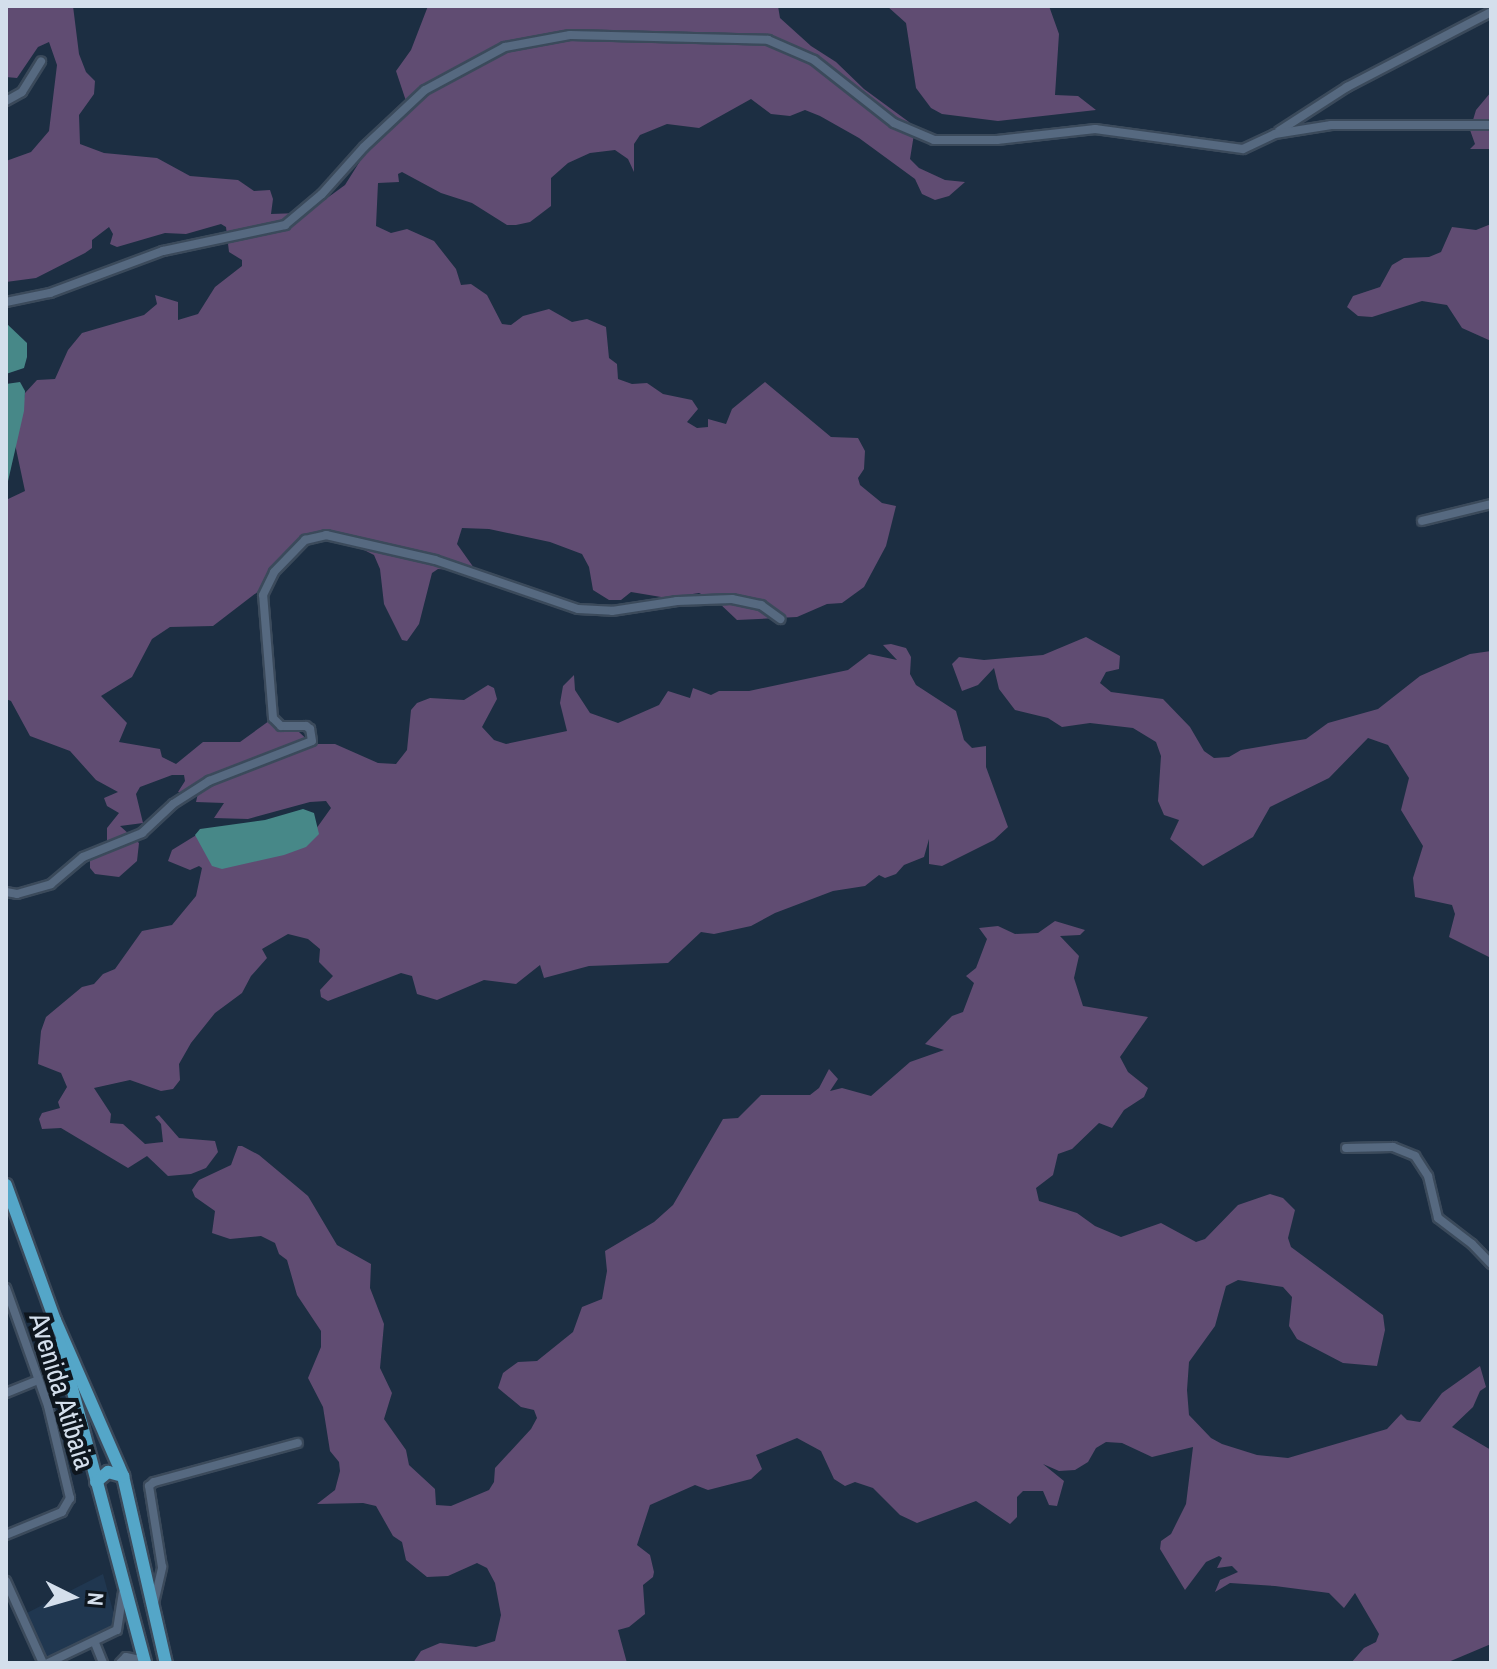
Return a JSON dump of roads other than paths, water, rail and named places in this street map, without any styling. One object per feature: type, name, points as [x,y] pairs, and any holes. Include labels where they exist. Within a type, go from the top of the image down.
[{"type":"main road","points":[[6,1185],[55,1320],[123,1476],[166,1663]]},
{"type":"main road","points":[[55,1320],[145,1662]]},
{"type":"main road","points":[[96,1482],[108,1472],[123,1476]]},
{"type":"street","points":[[6,302],[50,293],[163,251],[285,225],[322,194],[364,147],[425,90],[505,47],[570,35],[768,40],[814,60],[894,123],[934,140],[997,140],[1095,129],[1243,149],[1275,134],[1347,87],[1491,12]]},
{"type":"street","points":[[6,101],[22,92],[41,62]]},
{"type":"street","points":[[1275,134],[1331,125],[1491,125]]},
{"type":"street","points":[[1422,521],[1491,504]]},
{"type":"street","points":[[6,892],[17,894],[51,884],[83,857],[142,833],[173,804],[209,781],[312,741],[313,735],[306,726],[281,726],[273,718],[263,609],[267,583],[305,540],[326,535],[406,552],[480,573],[578,609],[612,611],[677,601],[732,599],[761,605],[780,619]]},
{"type":"street","points":[[1346,1148],[1393,1147],[1415,1156],[1428,1176],[1438,1218],[1472,1244],[1491,1264]]},
{"type":"street","name":"Avenida Atibaia","points":[[6,1288],[38,1380],[69,1491],[67,1508],[6,1535]]},
{"type":"street","points":[[6,1393],[38,1380]]},
{"type":"street","points":[[153,1607],[162,1567],[149,1486],[154,1482],[298,1443]]},
{"type":"street","points":[[6,1581],[45,1663],[95,1643],[117,1630],[123,1610],[123,1586]]},
{"type":"street","points":[[95,1643],[103,1663]]},
{"type":"street","points":[[120,1663],[126,1657],[145,1662]]}]
